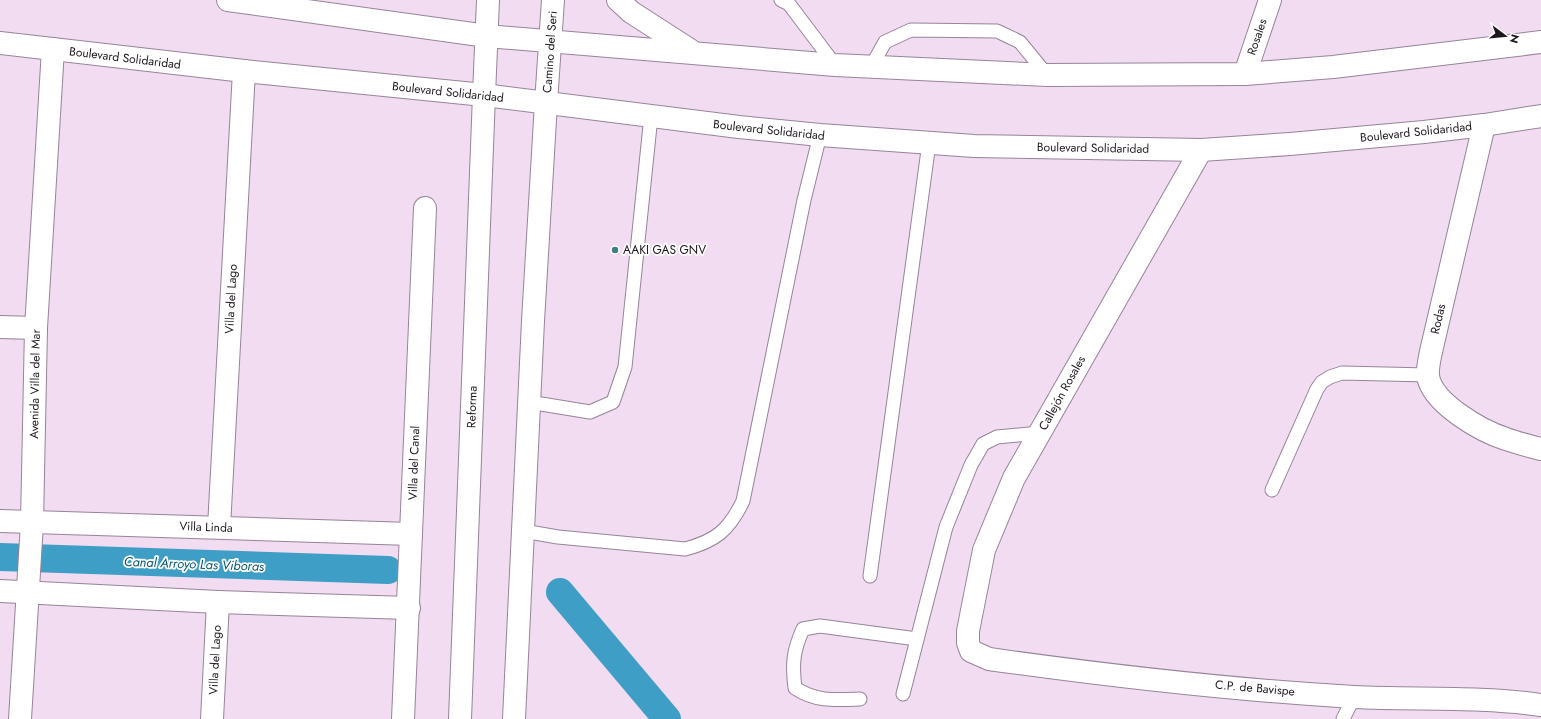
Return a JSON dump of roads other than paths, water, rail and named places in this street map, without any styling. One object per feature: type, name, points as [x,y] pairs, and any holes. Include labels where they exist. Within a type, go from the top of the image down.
[{"type":"main road","points":[[228,0],[487,36],[835,65],[1047,75],[1245,74],[1333,67],[1541,42]]},
{"type":"main road","points":[[484,95],[488,0]]},
{"type":"main road","name":"Camino del Seri","points":[[546,103],[552,41],[553,0]]},
{"type":"main road","points":[[618,0],[631,12],[692,52]]},
{"type":"main road","name":"Rosales","points":[[1245,74],[1270,0]]},
{"type":"main road","name":"Boulevard Solidaridad","points":[[0,42],[244,71],[484,95],[820,135],[974,146],[1201,150],[1290,144],[1484,125],[1541,116]]},
{"type":"main road","name":"Avenida Villa del Mar","points":[[20,719],[32,526],[36,328],[53,49]]},
{"type":"main road","name":"Villa del Lago","points":[[219,527],[244,71]]},
{"type":"main road","name":"Reforma","points":[[460,719],[484,95]]},
{"type":"main road","points":[[514,719],[529,402],[546,103]]},
{"type":"main road","name":"Rodas","points":[[1428,375],[1433,342],[1484,125]]},
{"type":"main road","name":"Callejón Rosales","points":[[971,651],[968,643],[968,631],[984,550],[1014,478],[1201,150]]},
{"type":"main road","name":"Villa del Canal","points":[[403,719],[409,608],[425,208]]},
{"type":"main road","points":[[0,327],[36,328]]},
{"type":"main road","points":[[1428,375],[1432,389],[1444,402],[1471,422],[1505,439],[1541,449]]},
{"type":"main road","name":"Villa Linda","points":[[0,521],[32,526],[219,527],[411,534]]},
{"type":"main road","points":[[0,590],[27,589],[218,602],[409,608]]},
{"type":"main road","name":"Villa del Lago","points":[[212,719],[218,602]]},
{"type":"main road","name":"C.P. de Bavispe","points":[[971,651],[989,659],[1121,677],[1354,697],[1512,701],[1541,706]]},
{"type":"lane","points":[[781,0],[789,4],[835,65]]},
{"type":"lane","points":[[871,67],[885,42],[911,30],[997,31],[1020,42],[1047,75]]},
{"type":"lane","points":[[529,402],[590,412],[613,402],[625,367],[651,116]]},
{"type":"lane","points":[[523,531],[558,537],[685,549],[702,544],[717,537],[734,520],[743,501],[804,200],[820,135]]},
{"type":"lane","points":[[870,576],[928,143]]},
{"type":"lane","points":[[1272,490],[1317,389],[1322,382],[1342,373],[1428,375]]},
{"type":"lane","points":[[903,694],[946,527],[971,465],[984,444],[997,437],[1040,433]]},
{"type":"lane","points":[[860,699],[823,700],[806,695],[795,688],[792,666],[795,646],[803,629],[820,626],[917,639]]},
{"type":"lane","points":[[1343,719],[1354,697]]},
{"type":"waterway","name":"Canal Arroyo Las Viboras","points":[[0,557],[388,570]]},
{"type":"waterway","name":"Canal Arroyo Las Viboras","points":[[560,592],[667,719]]},
{"type":"place","name":"AAKI GAS GNV","points":[[615,250]]}]
